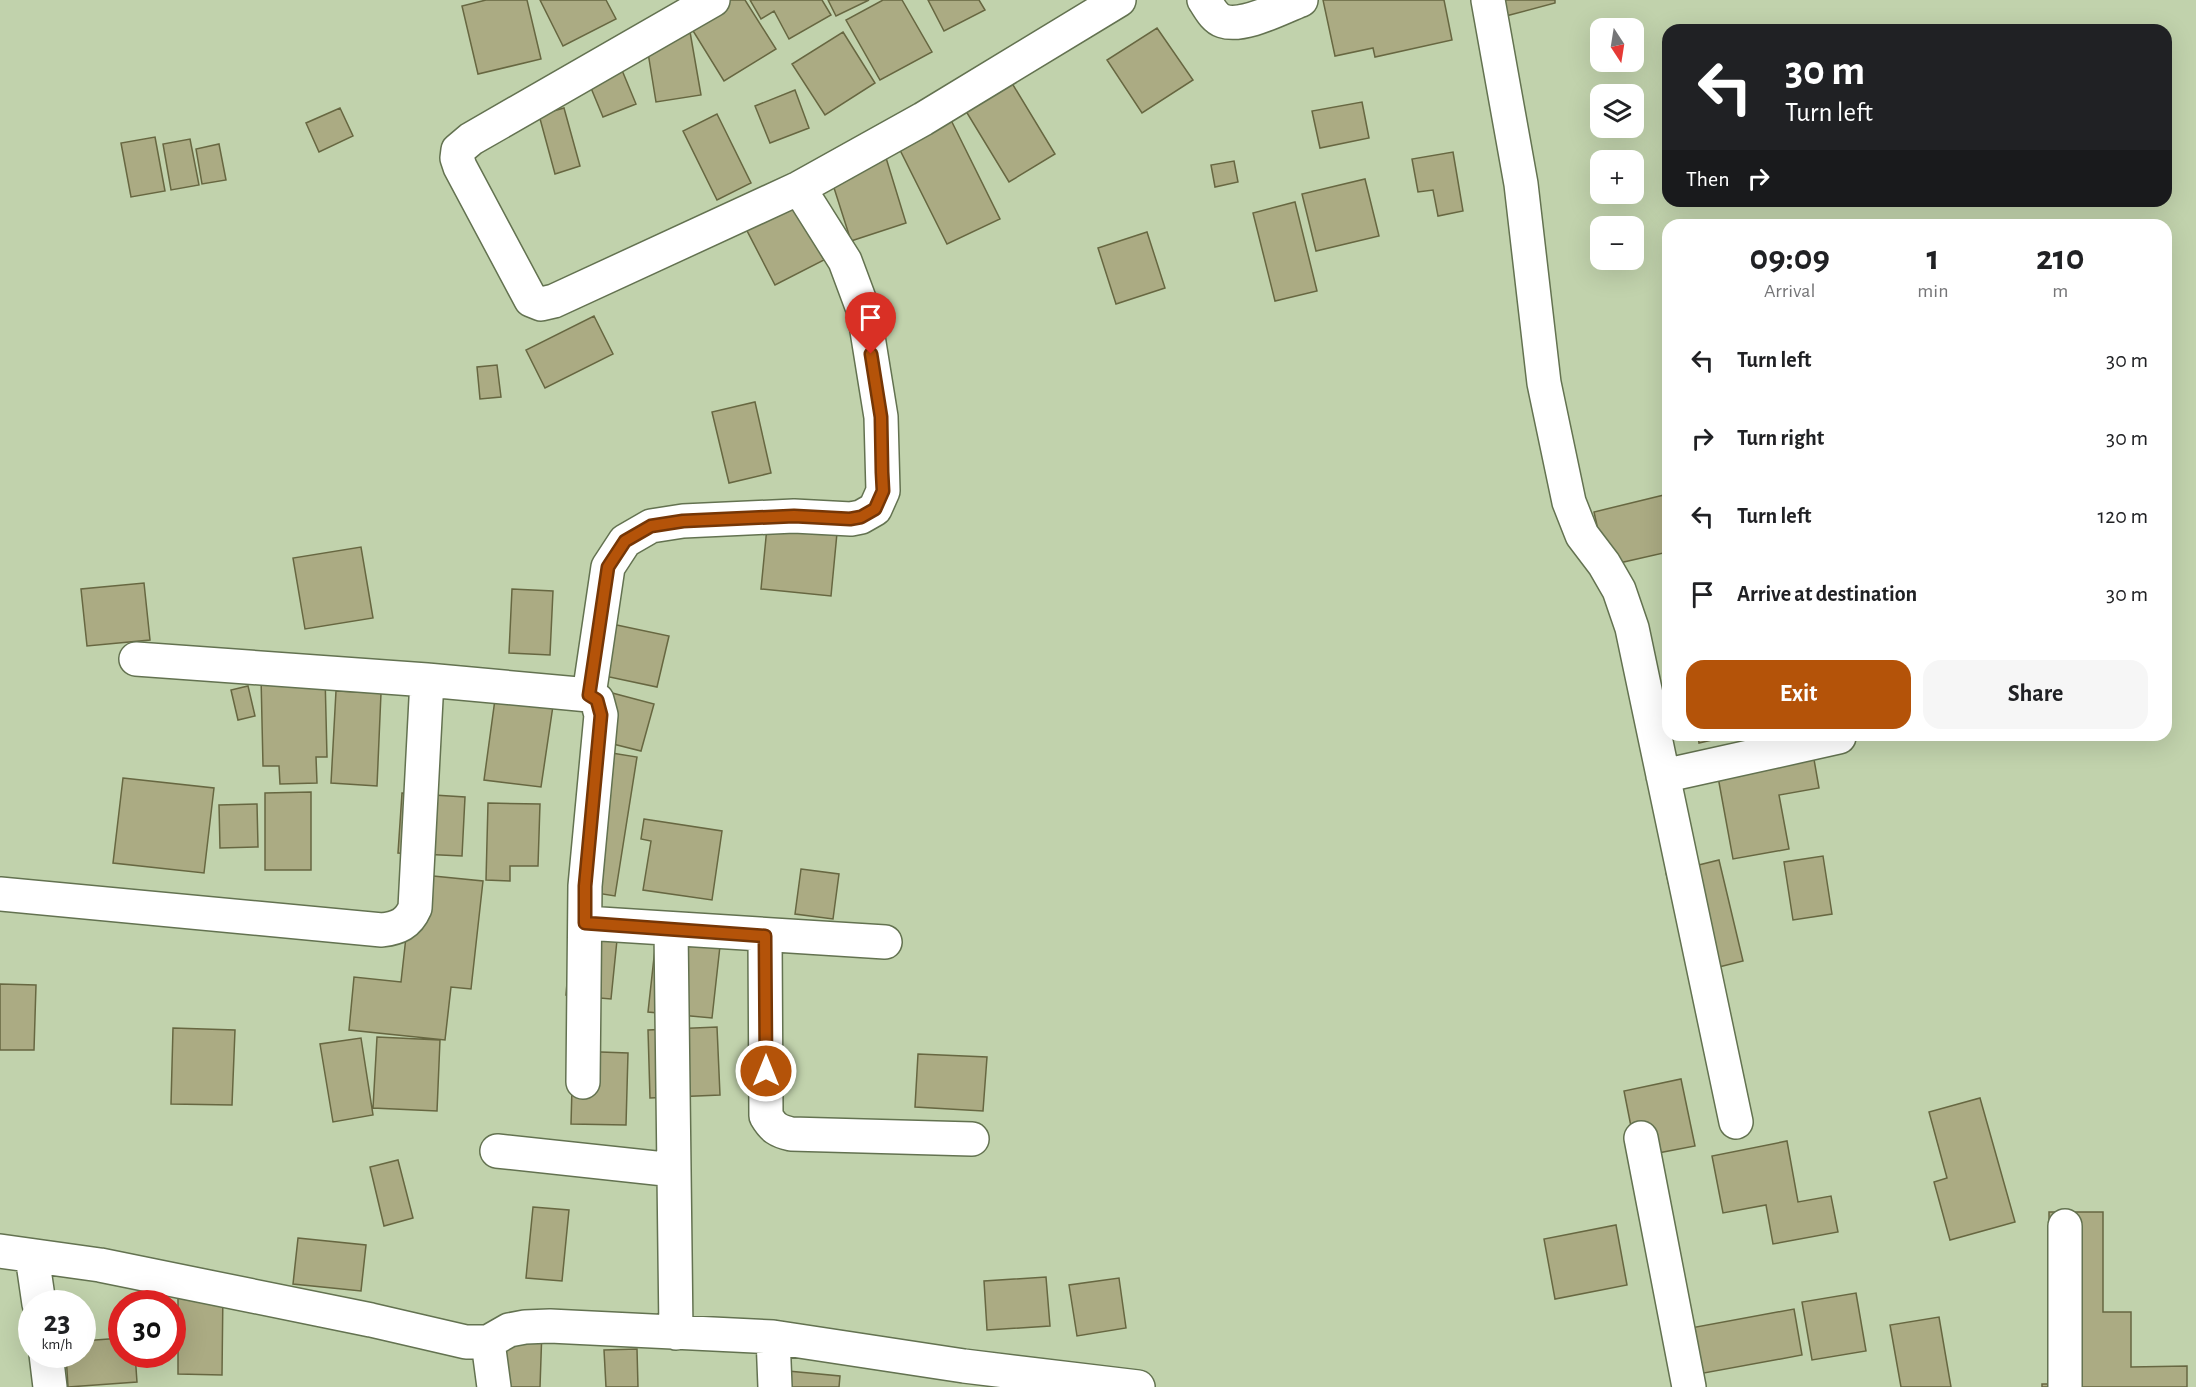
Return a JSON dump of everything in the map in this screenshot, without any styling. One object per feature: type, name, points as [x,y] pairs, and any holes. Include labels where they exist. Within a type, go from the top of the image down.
[{"type":"street","points":[[713,0],[471,139],[458,150],[457,158],[460,167],[527,296],[535,303],[554,301],[799,188],[923,119],[1119,0]]},
{"type":"street","points":[[1204,0],[1216,17],[1223,21],[1233,22],[1251,19],[1301,0]]},
{"type":"street","points":[[1488,0],[1521,184],[1544,383],[1569,502],[1582,536],[1604,564],[1622,599],[1632,628],[1736,1122]]},
{"type":"street","points":[[589,695],[608,567],[625,541],[651,526],[683,521],[794,516],[850,519],[861,517],[875,509],[883,491],[881,417],[864,312],[844,261],[799,188]]},
{"type":"street","points":[[136,659],[427,680],[589,695],[597,700],[601,715],[585,886],[583,1082]]},
{"type":"street","points":[[0,894],[382,930],[400,927],[412,915],[415,908],[427,680]]},
{"type":"street","points":[[1663,776],[1821,741]]},
{"type":"street","points":[[585,923],[885,942]]},
{"type":"street","points":[[671,929],[676,1333]]},
{"type":"street","points":[[765,936],[766,1116],[772,1126],[791,1134],[972,1139]]},
{"type":"street","points":[[1641,1138],[1689,1387]]},
{"type":"street","points":[[497,1151],[674,1170]]},
{"type":"street","points":[[2065,1226],[2065,1387]]},
{"type":"street","points":[[0,1251],[111,1268],[360,1317],[466,1342],[488,1342],[509,1330],[550,1326],[773,1337],[964,1377],[1138,1387]]},
{"type":"street","points":[[33,1256],[37,1290]]},
{"type":"street","points":[[773,1337],[775,1387]]},
{"type":"street","points":[[488,1342],[494,1387]]},
{"type":"street","points":[[48,1368],[50,1387]]},
{"type":"building","points":[[486,0],[527,0],[541,59],[478,74],[462,6]]},
{"type":"building","points":[[540,0],[606,0],[616,19],[563,46]]},
{"type":"building","points":[[703,0],[745,0],[776,49],[724,81],[682,13]]},
{"type":"building","points":[[750,0],[822,0],[831,15],[789,39],[774,11],[761,19]]},
{"type":"building","points":[[828,0],[869,0],[836,16]]},
{"type":"building","points":[[883,0],[902,0],[932,52],[880,80],[846,20]]},
{"type":"building","points":[[928,0],[979,0],[985,10],[944,31]]},
{"type":"building","points":[[1323,0],[1444,0],[1452,40],[1375,57],[1373,48],[1335,56]]},
{"type":"building","points":[[1497,0],[1555,0],[1555,3],[1502,17]]},
{"type":"building","points":[[689,26],[701,95],[656,102],[645,34]]},
{"type":"building","points":[[1157,28],[1193,80],[1142,113],[1107,60]]},
{"type":"building","points":[[843,32],[875,83],[825,115],[792,64]]},
{"type":"building","points":[[619,63],[636,104],[603,117],[586,76]]},
{"type":"building","points":[[1007,75],[1055,154],[1009,182],[961,103]]},
{"type":"building","points":[[795,90],[809,128],[770,143],[755,106]]},
{"type":"building","points":[[1362,102],[1369,138],[1320,148],[1312,111]]},
{"type":"building","points":[[944,106],[1000,219],[947,244],[891,132]]},
{"type":"building","points":[[340,108],[353,136],[319,152],[306,123]]},
{"type":"building","points":[[564,108],[580,166],[555,174],[539,115]]},
{"type":"building","points":[[717,114],[751,183],[717,200],[683,131]]},
{"type":"building","points":[[155,137],[165,191],[131,197],[121,143]]},
{"type":"building","points":[[190,139],[199,185],[171,190],[163,144]]},
{"type":"building","points":[[219,144],[226,180],[202,184],[196,149]]},
{"type":"building","points":[[883,148],[906,223],[851,241],[827,166]]},
{"type":"building","points":[[1453,152],[1463,211],[1438,216],[1433,190],[1418,192],[1412,159]]},
{"type":"building","points":[[1234,161],[1238,182],[1215,187],[1211,165]]},
{"type":"building","points":[[1365,179],[1379,236],[1316,251],[1302,194]]},
{"type":"building","points":[[791,196],[824,260],[775,285],[742,221]]},
{"type":"building","points":[[1295,202],[1317,291],[1275,301],[1253,213]]},
{"type":"building","points":[[1147,232],[1165,288],[1116,304],[1098,248]]},
{"type":"building","points":[[594,316],[613,354],[545,388],[526,350]]},
{"type":"building","points":[[497,365],[501,397],[480,399],[477,367]]},
{"type":"building","points":[[755,402],[771,473],[729,483],[712,412]]},
{"type":"building","points":[[1662,495],[1662,553],[1606,566],[1594,512]]},
{"type":"building","points":[[767,527],[837,533],[831,596],[761,589]]},
{"type":"building","points":[[361,547],[373,618],[305,629],[293,558]]},
{"type":"building","points":[[144,583],[150,640],[87,646],[81,589]]},
{"type":"building","points":[[512,589],[553,591],[550,655],[509,653]]},
{"type":"building","points":[[612,624],[669,636],[657,687],[600,675]]},
{"type":"building","points":[[325,675],[327,757],[316,757],[317,783],[280,784],[279,766],[263,766],[261,677]]},
{"type":"building","points":[[248,686],[255,716],[238,720],[231,690]]},
{"type":"building","points":[[601,690],[654,704],[641,751],[589,738]]},
{"type":"building","points":[[336,691],[381,693],[377,786],[331,783]]},
{"type":"building","points":[[496,692],[554,699],[541,787],[484,780]]},
{"type":"building","points":[[1812,748],[1819,788],[1779,795],[1789,849],[1733,859],[1716,766]]},
{"type":"building","points":[[593,750],[637,757],[615,896],[571,889]]},
{"type":"building","points":[[123,778],[214,788],[204,873],[113,863]]},
{"type":"building","points":[[311,792],[311,870],[265,870],[265,793]]},
{"type":"building","points":[[402,793],[465,797],[462,856],[398,853]]},
{"type":"building","points":[[488,803],[540,804],[538,866],[510,866],[510,881],[486,880]]},
{"type":"building","points":[[257,804],[258,847],[220,848],[219,805]]},
{"type":"building","points":[[644,819],[722,831],[712,900],[643,890],[651,841],[641,839]]},
{"type":"building","points":[[1823,856],[1832,914],[1793,920],[1784,862]]},
{"type":"building","points":[[1719,860],[1743,961],[1691,974],[1666,873]]},
{"type":"building","points":[[801,869],[839,874],[833,919],[795,914]]},
{"type":"building","points":[[413,874],[483,881],[471,989],[451,987],[445,1040],[349,1030],[354,977],[401,982]]},
{"type":"building","points":[[657,930],[721,937],[712,1018],[648,1012]]},
{"type":"building","points":[[571,935],[617,940],[611,999],[566,995]]},
{"type":"building","points":[[0,984],[36,985],[34,1050],[0,1050]]},
{"type":"building","points":[[717,1027],[720,1095],[650,1098],[648,1030]]},
{"type":"building","points":[[173,1028],[235,1030],[232,1105],[171,1104]]},
{"type":"building","points":[[377,1037],[440,1040],[437,1111],[373,1108]]},
{"type":"building","points":[[361,1038],[373,1115],[333,1122],[320,1044]]},
{"type":"building","points":[[573,1051],[628,1053],[626,1125],[571,1124]]},
{"type":"building","points":[[918,1054],[987,1057],[983,1111],[915,1107]]},
{"type":"building","points":[[1681,1079],[1695,1146],[1637,1157],[1624,1091]]},
{"type":"building","points":[[1980,1098],[2015,1222],[1950,1240],[1934,1182],[1947,1178],[1929,1112]]},
{"type":"building","points":[[1787,1141],[1798,1202],[1831,1196],[1838,1232],[1773,1244],[1766,1205],[1723,1213],[1712,1156]]},
{"type":"building","points":[[398,1160],[413,1218],[384,1226],[370,1167]]},
{"type":"building","points":[[533,1207],[569,1210],[562,1281],[526,1278]]},
{"type":"building","points":[[2049,1212],[2103,1212],[2103,1312],[2131,1312],[2131,1367],[2187,1366],[2187,1387],[2042,1387],[2042,1384],[2050,1384]]},
{"type":"building","points":[[1616,1225],[1627,1285],[1555,1299],[1544,1239]]},
{"type":"building","points":[[298,1238],[366,1245],[361,1291],[293,1284]]},
{"type":"building","points":[[1046,1277],[1050,1326],[987,1330],[984,1281]]},
{"type":"building","points":[[1119,1278],[1126,1328],[1077,1336],[1069,1285]]},
{"type":"building","points":[[178,1288],[223,1288],[222,1375],[178,1374],[178,1368],[186,1368],[186,1290],[178,1290]]},
{"type":"building","points":[[1856,1293],[1866,1351],[1812,1360],[1802,1302]]},
{"type":"building","points":[[1794,1309],[1802,1355],[1677,1378],[1669,1332]]},
{"type":"building","points":[[1939,1317],[1951,1387],[1901,1387],[1890,1325]]},
{"type":"building","points":[[496,1327],[542,1329],[540,1387],[494,1387]]},
{"type":"building","points":[[108,1339],[108,1368],[136,1368],[137,1382],[68,1387],[67,1368],[96,1368],[96,1340]]},
{"type":"building","points":[[637,1349],[638,1387],[606,1387],[604,1350]]},
{"type":"building","points":[[767,1369],[840,1376],[839,1387],[765,1387]]},
{"type":"route","points":[[766,1071],[765,936],[585,923],[585,886],[601,715],[597,700],[589,695],[592,674],[608,567],[625,541],[651,526],[683,521],[794,516],[850,519],[861,517],[875,509],[883,491],[881,417],[871,354]]}]
